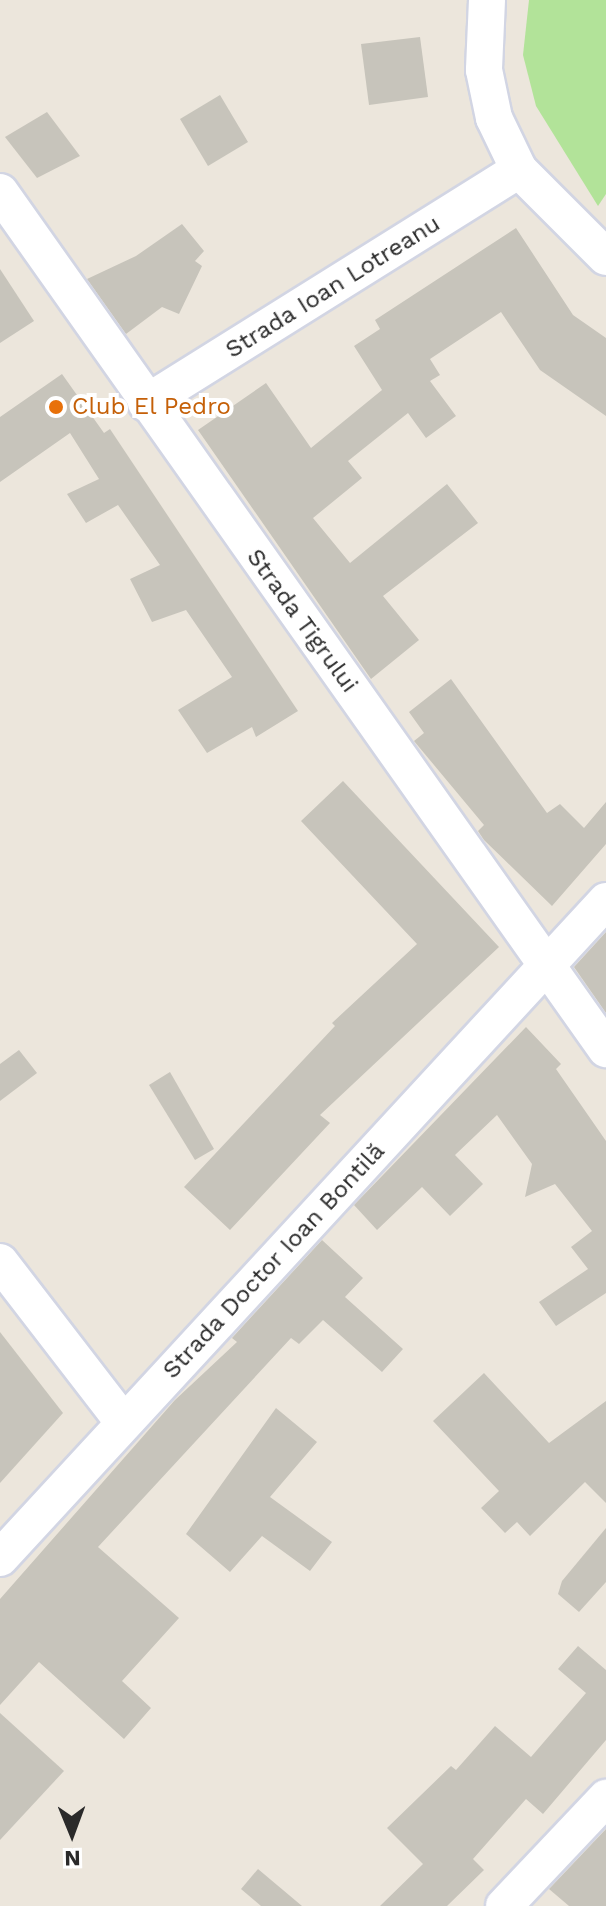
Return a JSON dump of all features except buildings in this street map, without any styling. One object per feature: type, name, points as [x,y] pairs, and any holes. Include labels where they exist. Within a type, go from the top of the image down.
[{"type":"street","points":[[487,0],[484,70],[494,118],[519,170],[606,257]]},
{"type":"street","name":"Strada Ioan Lotreanu","points":[[146,403],[519,170]]},
{"type":"street","name":"Strada Tigrului","points":[[0,192],[146,403],[606,1049]]},
{"type":"street","name":"Strada Doctor Ioan Bontilă","points":[[0,1558],[606,901]]},
{"type":"street","points":[[0,1262],[124,1423]]},
{"type":"street","points":[[504,1906],[606,1798]]},
{"type":"green space","points":[[529,0],[606,0],[606,194],[598,206],[536,106],[523,55]]},
{"type":"place","name":"Club El Pedro","points":[[56,407]]}]
